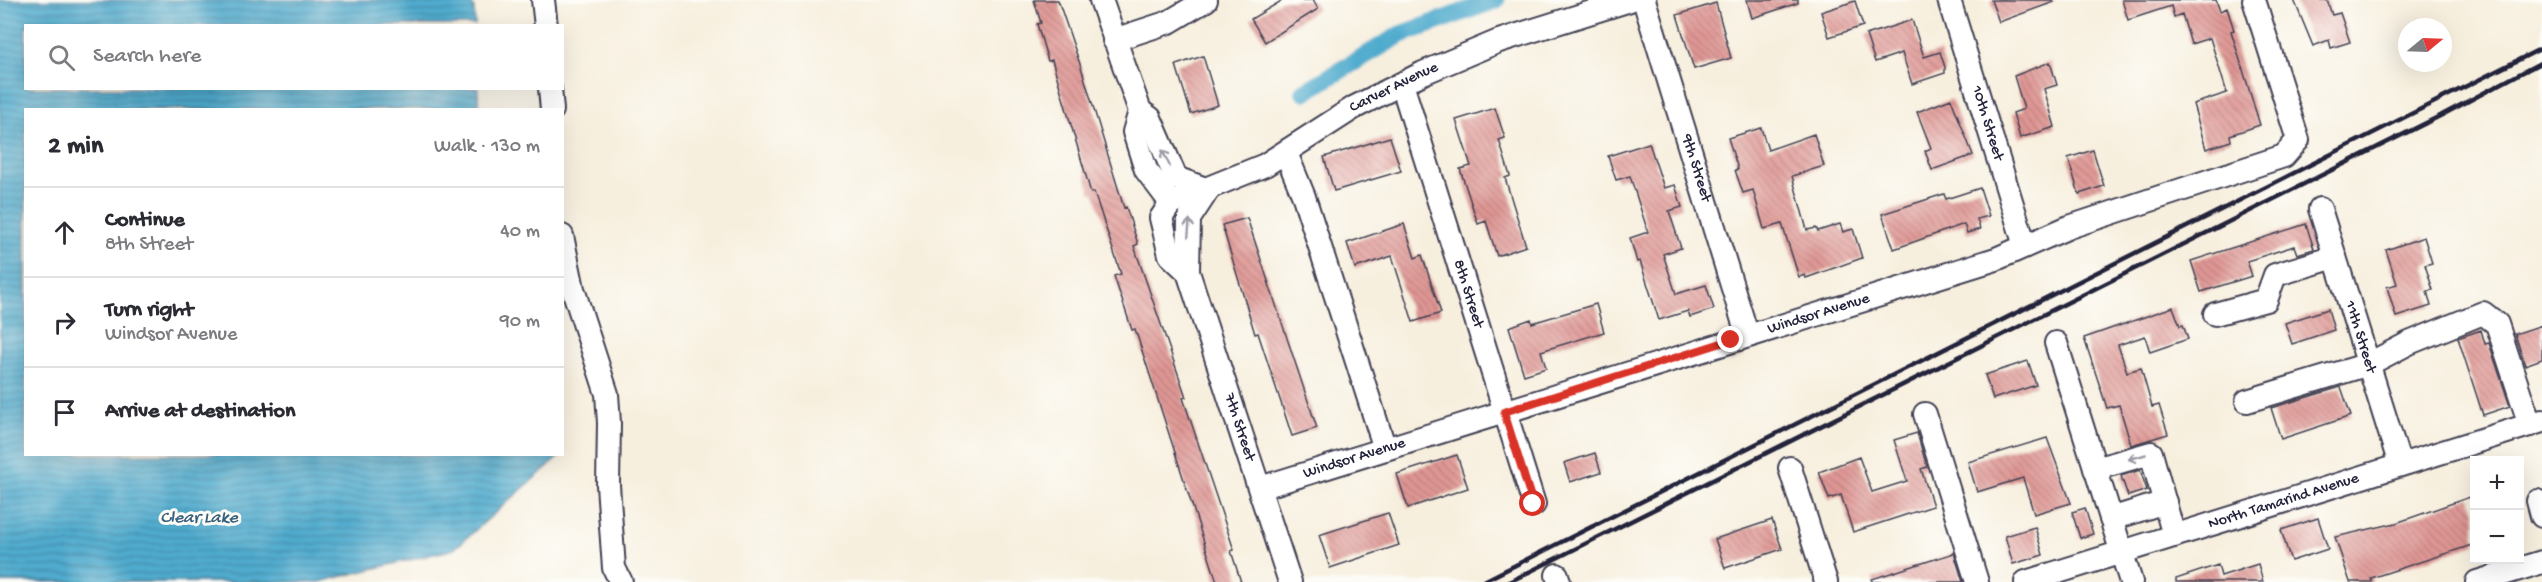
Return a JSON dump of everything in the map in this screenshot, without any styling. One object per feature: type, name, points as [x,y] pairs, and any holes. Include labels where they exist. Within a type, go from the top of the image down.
[{"type":"street","points":[[1101,0],[1140,111],[1150,118],[1176,178],[1208,190]]},
{"type":"street","points":[[1114,40],[1169,22],[1206,0]]},
{"type":"street","name":"Carver Avenue","points":[[1171,203],[1208,190],[1286,153],[1355,106],[1424,72],[1499,41],[1630,0]]},
{"type":"street","name":"9th Street","points":[[1644,0],[1747,334]]},
{"type":"street","name":"10th Street","points":[[1949,0],[2025,246]]},
{"type":"street","name":"Windsor Avenue","points":[[1260,488],[1747,334],[1996,259],[2069,227],[2284,156],[2298,140],[2254,0]]},
{"type":"street","name":"8th Street","points":[[1402,84],[1533,504]]},
{"type":"street","points":[[550,90],[552,108]]},
{"type":"street","points":[[1140,111],[1134,132],[1146,170],[1171,203]]},
{"type":"street","points":[[1286,153],[1304,197],[1385,449]]},
{"type":"street","name":"7th Street","points":[[1208,190],[1189,219],[1188,272],[1290,582]]},
{"type":"street","name":"7th Street","points":[[1171,203],[1161,218],[1170,255],[1188,272]]},
{"type":"street","name":"11th Street","points":[[2320,209],[2400,465]]},
{"type":"street","points":[[564,246],[573,289],[607,394],[608,485],[614,568],[621,582]]},
{"type":"street","points":[[2215,314],[2266,300],[2275,275],[2335,256]]},
{"type":"street","points":[[2247,401],[2368,364],[2432,333],[2477,315],[2489,315],[2497,324],[2536,423]]},
{"type":"street","points":[[2056,343],[2131,582]]},
{"type":"street","points":[[1925,414],[1977,582]]},
{"type":"street","name":"North Tamarind Avenue","points":[[2026,582],[2536,423]]},
{"type":"street","points":[[2096,469],[2151,453],[2174,536]]},
{"type":"street","points":[[1790,468],[1826,582]]},
{"type":"street","points":[[2111,519],[2164,502]]},
{"type":"street","points":[[2477,582],[2542,562]]},
{"type":"water","name":"Clear Lake","points":[[0,0],[469,0],[474,7],[475,24],[24,24],[24,90],[478,90],[479,108],[24,108],[24,456],[560,456],[454,549],[319,582],[0,582]]},
{"type":"building","points":[[1034,0],[1058,0],[1124,208],[1126,207],[1138,244],[1134,246],[1186,397],[1183,398],[1234,550],[1231,551],[1241,582],[1217,582],[1135,329],[1132,330],[1114,276],[1121,274],[1094,192],[1091,193],[1052,60],[1048,61],[1037,24],[1041,23]]},
{"type":"building","points":[[1283,0],[1313,0],[1318,9],[1265,42],[1251,19]]},
{"type":"building","points":[[1747,0],[1798,0],[1798,3],[1752,18]]},
{"type":"building","points":[[1991,0],[2053,0],[2054,2],[1999,22]]},
{"type":"building","points":[[2122,0],[2216,0],[2220,11],[2227,8],[2234,30],[2231,31],[2260,125],[2230,135],[2231,141],[2206,149],[2193,104],[2227,93],[2210,38],[2191,44],[2182,14],[2174,17],[2171,6],[2128,20]]},
{"type":"building","points":[[2294,0],[2327,0],[2332,15],[2340,13],[2350,42],[2331,48],[2329,40],[2313,46]]},
{"type":"building","points":[[1855,1],[1863,26],[1829,37],[1821,12]]},
{"type":"building","points":[[1716,3],[1731,58],[1694,69],[1677,15]]},
{"type":"building","points":[[1912,20],[1924,57],[1940,52],[1945,73],[1912,84],[1902,53],[1875,62],[1866,35]]},
{"type":"building","points":[[1203,56],[1218,105],[1191,114],[1176,65]]},
{"type":"building","points":[[2050,62],[2057,85],[2044,89],[2055,127],[2020,138],[2013,113],[2024,109],[2014,76]]},
{"type":"building","points":[[1951,99],[1973,155],[1932,170],[1925,151],[1931,148],[1917,112]]},
{"type":"building","points":[[1495,108],[1505,138],[1499,140],[1510,176],[1505,178],[1526,246],[1497,256],[1486,221],[1478,224],[1460,169],[1471,166],[1456,120]]},
{"type":"building","points":[[1761,128],[1768,150],[1814,134],[1824,166],[1792,176],[1807,230],[1816,228],[1818,231],[1840,224],[1843,232],[1853,229],[1862,258],[1806,278],[1805,275],[1799,277],[1782,224],[1764,229],[1753,190],[1743,193],[1735,170],[1738,169],[1728,138]]},
{"type":"building","points":[[1390,137],[1401,171],[1334,191],[1324,157]]},
{"type":"building","points":[[1649,143],[1664,188],[1675,185],[1682,207],[1669,211],[1681,248],[1663,254],[1676,294],[1706,285],[1714,309],[1690,317],[1688,311],[1659,320],[1630,238],[1648,232],[1630,176],[1616,180],[1608,156]]},
{"type":"building","points":[[2093,150],[2104,186],[2079,194],[2068,158]]},
{"type":"building","points":[[1980,188],[1989,216],[1977,219],[1980,229],[1967,233],[1964,224],[1894,249],[1882,214],[1944,194],[1946,199]]},
{"type":"building","points":[[1247,218],[1317,428],[1292,436],[1258,333],[1255,334],[1222,225]]},
{"type":"building","points":[[1404,224],[1415,258],[1422,255],[1441,313],[1413,322],[1392,256],[1355,268],[1347,243]]},
{"type":"building","points":[[2306,224],[2314,249],[2297,254],[2294,246],[2247,261],[2252,276],[2201,292],[2191,261]]},
{"type":"building","points":[[2424,237],[2432,263],[2425,265],[2433,290],[2427,291],[2431,306],[2396,317],[2387,287],[2397,284],[2386,250]]},
{"type":"building","points":[[1596,304],[1604,332],[1541,351],[1546,368],[1524,375],[1509,327],[1531,319],[1532,323]]},
{"type":"building","points":[[2173,307],[2188,339],[2150,352],[2145,336],[2118,345],[2127,372],[2141,368],[2152,407],[2159,405],[2168,434],[2131,445],[2119,405],[2107,408],[2084,338]]},
{"type":"building","points":[[2328,309],[2334,330],[2292,344],[2285,323]]},
{"type":"building","points":[[2542,325],[2542,359],[2525,365],[2515,334]]},
{"type":"building","points":[[2481,330],[2485,344],[2489,343],[2510,406],[2483,415],[2458,338]]},
{"type":"building","points":[[2028,361],[2036,385],[1993,399],[1985,375]]},
{"type":"building","points":[[2341,387],[2351,416],[2281,439],[2271,408]]},
{"type":"building","points":[[1917,433],[1927,467],[1921,469],[1933,506],[1853,532],[1841,495],[1829,499],[1819,472],[1859,457],[1872,492],[1907,481],[1894,440]]},
{"type":"building","points":[[2047,438],[2071,503],[2034,514],[2023,478],[1977,492],[1968,462]]},
{"type":"building","points":[[1595,453],[1601,472],[1570,482],[1564,463]]},
{"type":"building","points":[[1457,455],[1468,488],[1408,508],[1397,474]]},
{"type":"building","points":[[2140,470],[2147,490],[2128,496],[2121,476]]},
{"type":"building","points":[[2470,497],[2470,546],[2371,578],[2372,582],[2350,582],[2335,537],[2396,523]]},
{"type":"building","points":[[2085,508],[2093,534],[2080,538],[2072,512]]},
{"type":"building","points":[[1388,513],[1399,545],[1330,568],[1319,535]]},
{"type":"building","points":[[2318,518],[2328,549],[2291,561],[2281,530]]},
{"type":"building","points":[[1772,520],[1782,549],[1725,568],[1715,539]]},
{"type":"building","points":[[2035,527],[2043,555],[2013,564],[2005,536]]},
{"type":"building","points":[[1954,553],[1963,582],[1872,582],[1872,579]]},
{"type":"building","points":[[2258,564],[2263,582],[2176,582],[2176,579],[2218,565],[2221,576]]},
{"type":"waterway","points":[[1304,92],[1400,35],[1496,0]]},
{"type":"railway","points":[[1482,582],[2542,48]]},
{"type":"railway","points":[[1509,582],[2442,115],[2542,62]]},
{"type":"route","points":[[1533,504],[1504,412],[1731,340]]}]
